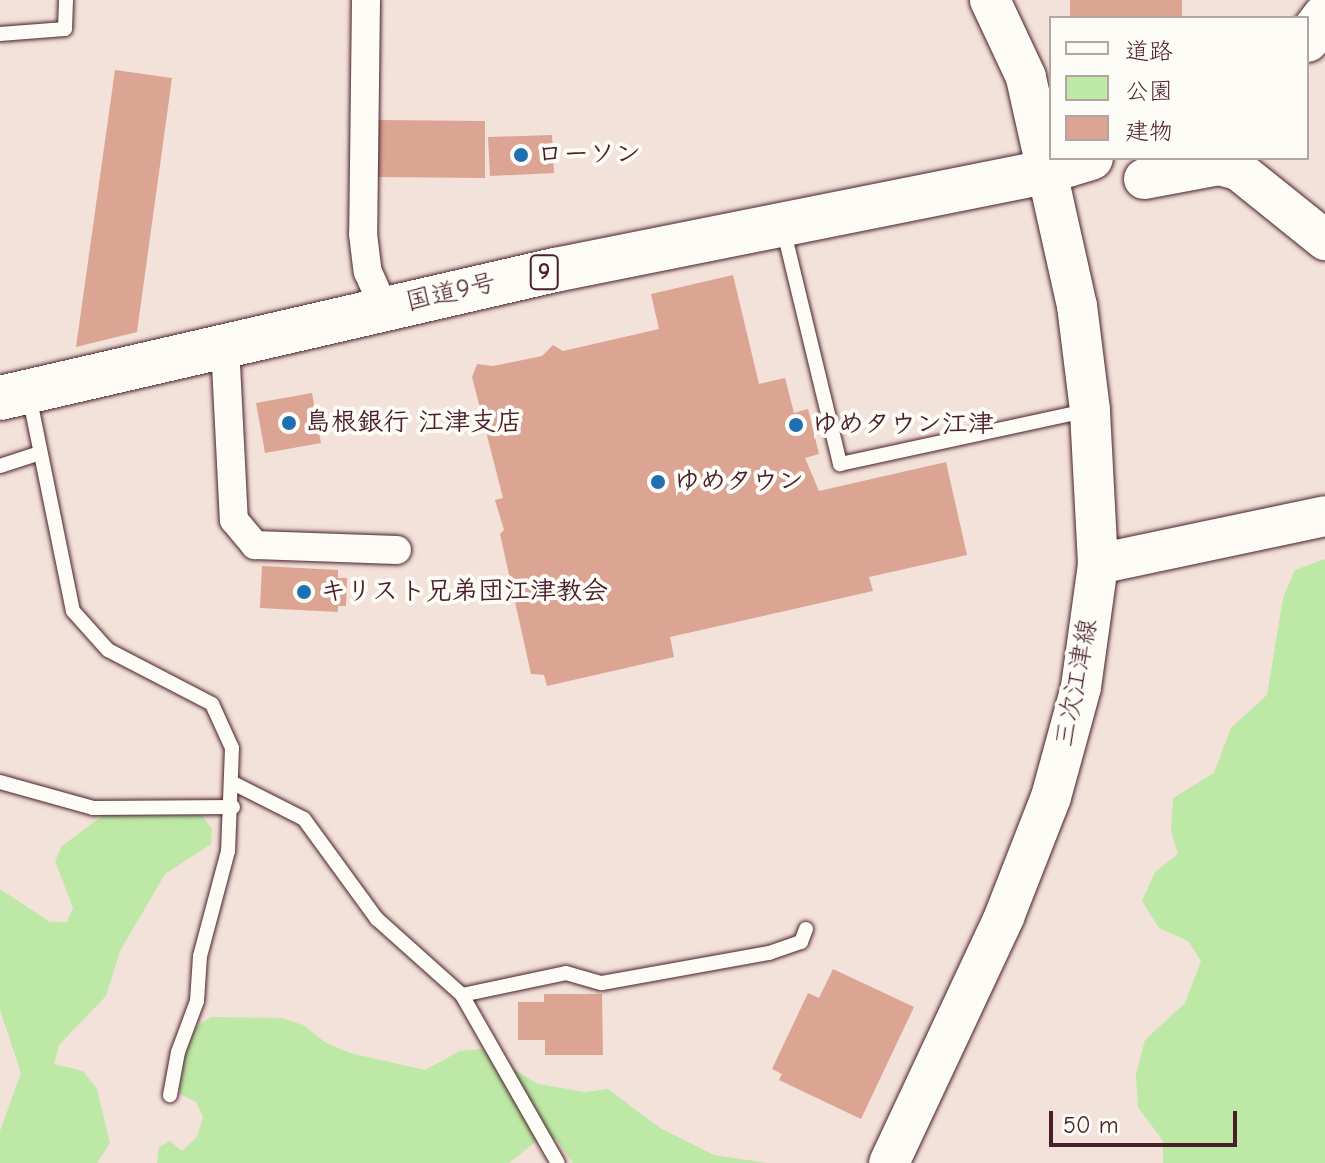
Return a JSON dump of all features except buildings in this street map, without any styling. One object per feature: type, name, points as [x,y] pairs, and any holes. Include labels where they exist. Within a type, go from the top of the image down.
[{"type":"highway","points":[[1309,37],[1325,16]]},
{"type":"highway","name":"国道9号","points":[[14,394],[384,308],[1045,172],[1084,160]]},
{"type":"main road","name":"三次江津線","points":[[889,1163],[1004,917],[1051,797],[1081,687],[1098,564],[1090,410],[1077,306],[1026,77],[990,0]]},
{"type":"main road","points":[[1144,179],[1219,165],[1238,170],[1325,240]]},
{"type":"main road","points":[[1098,564],[1325,516]]},
{"type":"street","points":[[366,0],[363,234],[368,272],[384,308]]},
{"type":"street","points":[[225,345],[234,520],[255,545],[397,550]]},
{"type":"lane","points":[[0,34],[65,29],[66,0]]},
{"type":"lane","points":[[782,224],[840,464],[1090,410]]},
{"type":"lane","points":[[14,394],[40,453],[73,611],[108,650],[212,704],[232,748],[235,784],[228,851],[200,956],[197,1001],[178,1052],[170,1095]]},
{"type":"lane","points":[[0,466],[40,453]]},
{"type":"lane","points":[[0,782],[93,808],[233,807]]},
{"type":"lane","points":[[235,784],[304,819],[377,919],[462,995],[558,1163]]},
{"type":"lane","points":[[462,995],[566,973],[602,983],[755,956],[801,942],[806,929]]},
{"type":"green space","points":[[1325,559],[1325,1163],[1163,1163],[1163,1141],[1138,1107],[1136,1074],[1145,1040],[1185,1003],[1201,961],[1188,941],[1159,928],[1142,901],[1155,872],[1178,854],[1171,831],[1173,798],[1214,773],[1231,728],[1267,695],[1283,598],[1295,570]]},
{"type":"green space","points":[[199,812],[212,829],[211,844],[165,874],[120,951],[106,996],[59,1045],[54,1064],[83,1071],[97,1089],[110,1143],[97,1163],[0,1163],[0,1131],[21,1073],[0,1010],[0,889],[50,922],[67,922],[73,908],[55,861],[62,846],[105,814]]},
{"type":"green space","points":[[211,1017],[281,1018],[303,1025],[326,1043],[350,1053],[425,1070],[460,1051],[481,1049],[538,1084],[585,1092],[608,1089],[660,1128],[714,1155],[767,1163],[573,1163],[556,1139],[539,1139],[509,1163],[157,1163],[159,1147],[170,1141],[182,1151],[197,1137],[203,1117],[196,1102],[180,1094],[180,1069],[195,1027]]},
{"type":"place","name":"ローソン","points":[[521,155]]},
{"type":"place","name":"島根銀行 江津支店","points":[[289,423]]},
{"type":"place","name":"ゆめタウン江津","points":[[796,425]]},
{"type":"place","name":"ゆめタウン","points":[[658,482]]},
{"type":"place","name":"キリスト兄弟団江津教会","points":[[304,592]]}]
